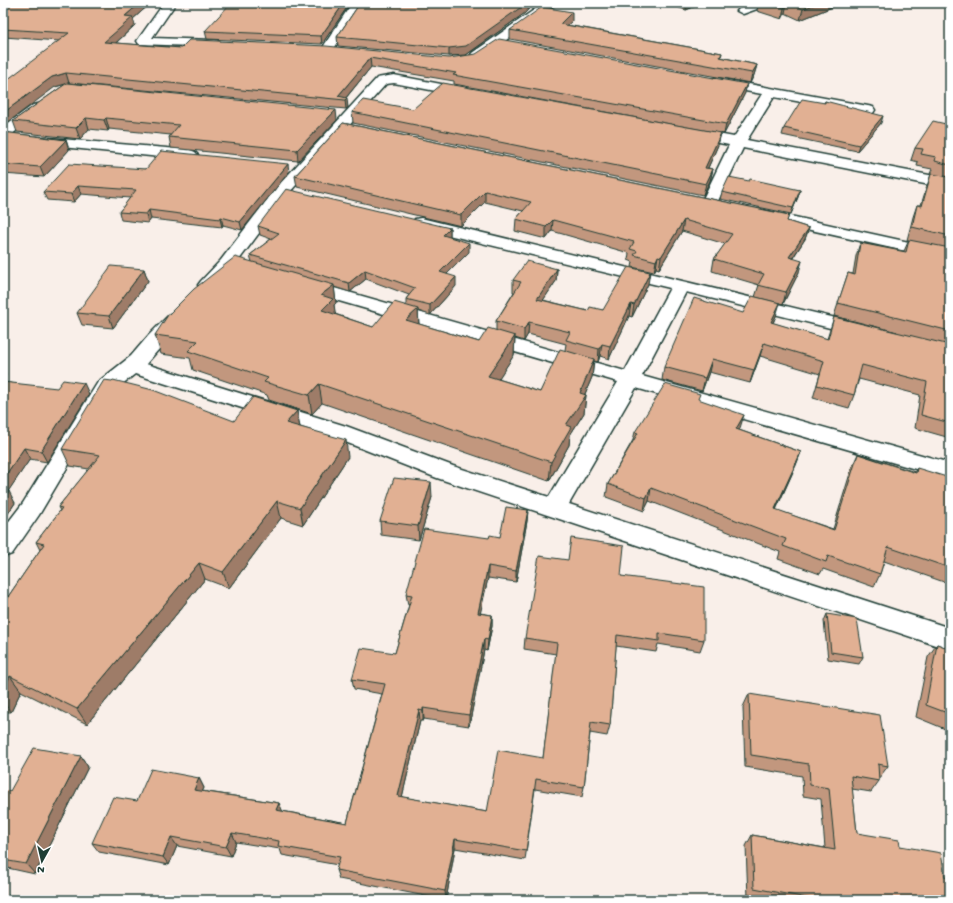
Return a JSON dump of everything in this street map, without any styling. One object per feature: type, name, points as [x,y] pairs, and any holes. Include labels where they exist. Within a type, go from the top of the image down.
[{"type":"street","points":[[170,3],[143,40],[227,45]]},
{"type":"street","points":[[327,50],[358,3]]},
{"type":"street","points":[[464,60],[471,59],[551,3]]},
{"type":"street","points":[[743,11],[764,3]]},
{"type":"street","points":[[496,42],[512,45]]},
{"type":"street","points":[[312,49],[343,51]]},
{"type":"street","points":[[3,547],[31,509],[105,387],[138,361],[156,339],[227,264],[290,192],[297,167],[347,122],[382,81],[395,72],[480,95]]},
{"type":"street","points":[[707,81],[868,110]]},
{"type":"street","points":[[709,203],[738,142],[770,92]]},
{"type":"street","points":[[3,135],[48,101]]},
{"type":"street","points":[[676,131],[950,184]]},
{"type":"street","points":[[3,135],[43,142],[205,156]]},
{"type":"street","points":[[693,200],[725,206]]},
{"type":"street","points":[[740,210],[950,256]]},
{"type":"street","points":[[405,220],[681,285],[881,335]]},
{"type":"street","points":[[227,264],[250,270]]},
{"type":"street","points":[[288,281],[631,378],[950,471]]},
{"type":"street","points":[[555,507],[631,378],[681,285]]},
{"type":"street","points":[[131,366],[338,431],[445,472],[555,507],[950,639]]},
{"type":"building","points":[[3,3],[140,3],[125,16],[133,17],[104,42],[181,48],[189,40],[326,46],[449,58],[476,54],[499,39],[747,84],[726,124],[453,75],[456,73],[370,58],[338,96],[347,98],[345,100],[66,73],[52,77],[3,113],[3,83],[69,33],[3,29]]},
{"type":"building","points":[[231,3],[344,3],[321,36],[205,31]]},
{"type":"building","points":[[360,3],[527,3],[466,46],[449,48],[337,37]]},
{"type":"building","points":[[769,3],[787,3],[784,8]]},
{"type":"building","points":[[790,3],[818,3],[803,9]]},
{"type":"building","points":[[542,7],[572,12],[560,24],[722,53],[720,57],[757,65],[752,73],[510,30]]},
{"type":"building","points":[[67,83],[336,110],[297,150],[169,137],[179,125],[106,118],[104,120],[86,118],[76,128],[13,121]]},
{"type":"building","points":[[443,83],[721,133],[705,168],[713,169],[706,184],[352,112],[363,100],[413,109]]},
{"type":"building","points":[[802,99],[825,103],[825,101],[883,116],[859,145],[784,128]]},
{"type":"building","points":[[933,121],[950,125],[950,165],[935,161],[936,157],[921,154],[923,149],[915,148]]},
{"type":"building","points":[[343,123],[789,215],[787,221],[809,228],[789,257],[802,261],[786,292],[758,285],[764,274],[714,259],[732,234],[684,220],[661,257],[658,256],[656,261],[634,255],[637,251],[630,249],[634,242],[553,220],[546,227],[516,219],[531,202],[485,191],[461,215],[295,176]]},
{"type":"building","points":[[3,132],[66,140],[40,167],[3,164]]},
{"type":"building","points":[[161,151],[288,164],[240,222],[221,217],[220,219],[149,210],[146,214],[119,212],[136,190],[78,186],[71,194],[43,192],[69,164],[146,169]]},
{"type":"building","points":[[931,174],[950,177],[950,236],[912,227],[917,205],[922,206]]},
{"type":"building","points":[[729,177],[749,181],[750,179],[800,190],[793,208],[722,192]]},
{"type":"building","points":[[286,189],[450,228],[443,235],[469,243],[440,272],[456,277],[430,305],[406,299],[415,288],[365,270],[349,283],[250,255],[279,233],[258,226]]},
{"type":"building","points":[[909,240],[950,248],[950,331],[838,303],[848,273],[855,275],[860,243],[906,252]]},
{"type":"building","points":[[235,257],[334,285],[321,295],[333,299],[322,310],[373,327],[394,302],[418,309],[406,320],[479,342],[488,328],[515,336],[488,376],[540,392],[560,349],[594,359],[580,393],[586,395],[566,425],[571,427],[551,462],[319,384],[309,395],[264,382],[268,378],[188,351],[198,341],[155,335],[168,315],[194,289]]},
{"type":"building","points":[[527,261],[557,269],[537,299],[588,311],[590,307],[603,310],[628,267],[650,272],[634,305],[631,304],[610,346],[602,344],[599,349],[566,340],[570,332],[529,322],[524,329],[496,321],[521,282],[513,280]]},
{"type":"building","points":[[111,266],[144,269],[109,316],[77,313]]},
{"type":"building","points":[[752,296],[780,303],[771,322],[828,339],[834,317],[950,345],[950,423],[921,415],[927,382],[862,365],[854,395],[817,385],[824,361],[764,343],[754,370],[712,359],[705,378],[664,367],[694,298],[743,313]]},
{"type":"building","points":[[63,380],[84,383],[41,451],[24,448],[3,479],[3,382],[57,388]]},
{"type":"building","points":[[104,380],[113,380],[153,390],[234,421],[253,397],[297,411],[286,423],[346,440],[300,508],[277,501],[223,572],[199,563],[77,709],[10,676],[3,689],[3,604],[44,544],[36,542],[62,508],[58,507],[100,455],[62,449]]},
{"type":"building","points":[[665,384],[700,394],[698,399],[744,415],[736,429],[801,452],[775,509],[834,530],[858,454],[916,473],[917,468],[950,478],[950,529],[948,536],[950,537],[950,568],[888,547],[880,574],[828,556],[826,562],[783,546],[786,539],[651,488],[646,498],[608,484],[638,433],[635,432]]},
{"type":"building","points":[[394,478],[431,482],[418,526],[380,521]]},
{"type":"building","points":[[3,491],[9,491],[3,500]]},
{"type":"building","points":[[506,507],[528,510],[516,571],[488,566],[478,613],[492,615],[488,640],[484,639],[469,715],[423,708],[423,711],[419,710],[398,796],[487,812],[498,750],[543,758],[557,643],[525,638],[539,556],[568,560],[571,538],[624,546],[621,576],[704,587],[704,640],[659,633],[659,641],[617,635],[610,725],[591,722],[584,787],[536,779],[526,851],[455,839],[445,891],[336,870],[340,857],[278,846],[279,841],[232,833],[226,847],[171,837],[163,857],[92,843],[113,797],[137,801],[151,769],[199,778],[194,790],[279,803],[276,810],[347,823],[385,684],[352,679],[361,648],[395,653],[412,595],[406,594],[424,529],[489,538],[490,535],[500,537]]},
{"type":"building","points":[[827,614],[857,619],[863,657],[831,652]]},
{"type":"building","points":[[937,644],[950,649],[950,714],[926,705]]},
{"type":"building","points":[[749,694],[880,715],[888,766],[878,764],[879,781],[851,776],[857,833],[899,840],[900,846],[941,853],[945,877],[950,878],[950,900],[818,900],[754,888],[752,835],[835,850],[829,788],[810,785],[809,764],[751,755]]},
{"type":"building","points":[[34,748],[81,756],[26,864],[3,860],[3,790],[10,791]]}]
